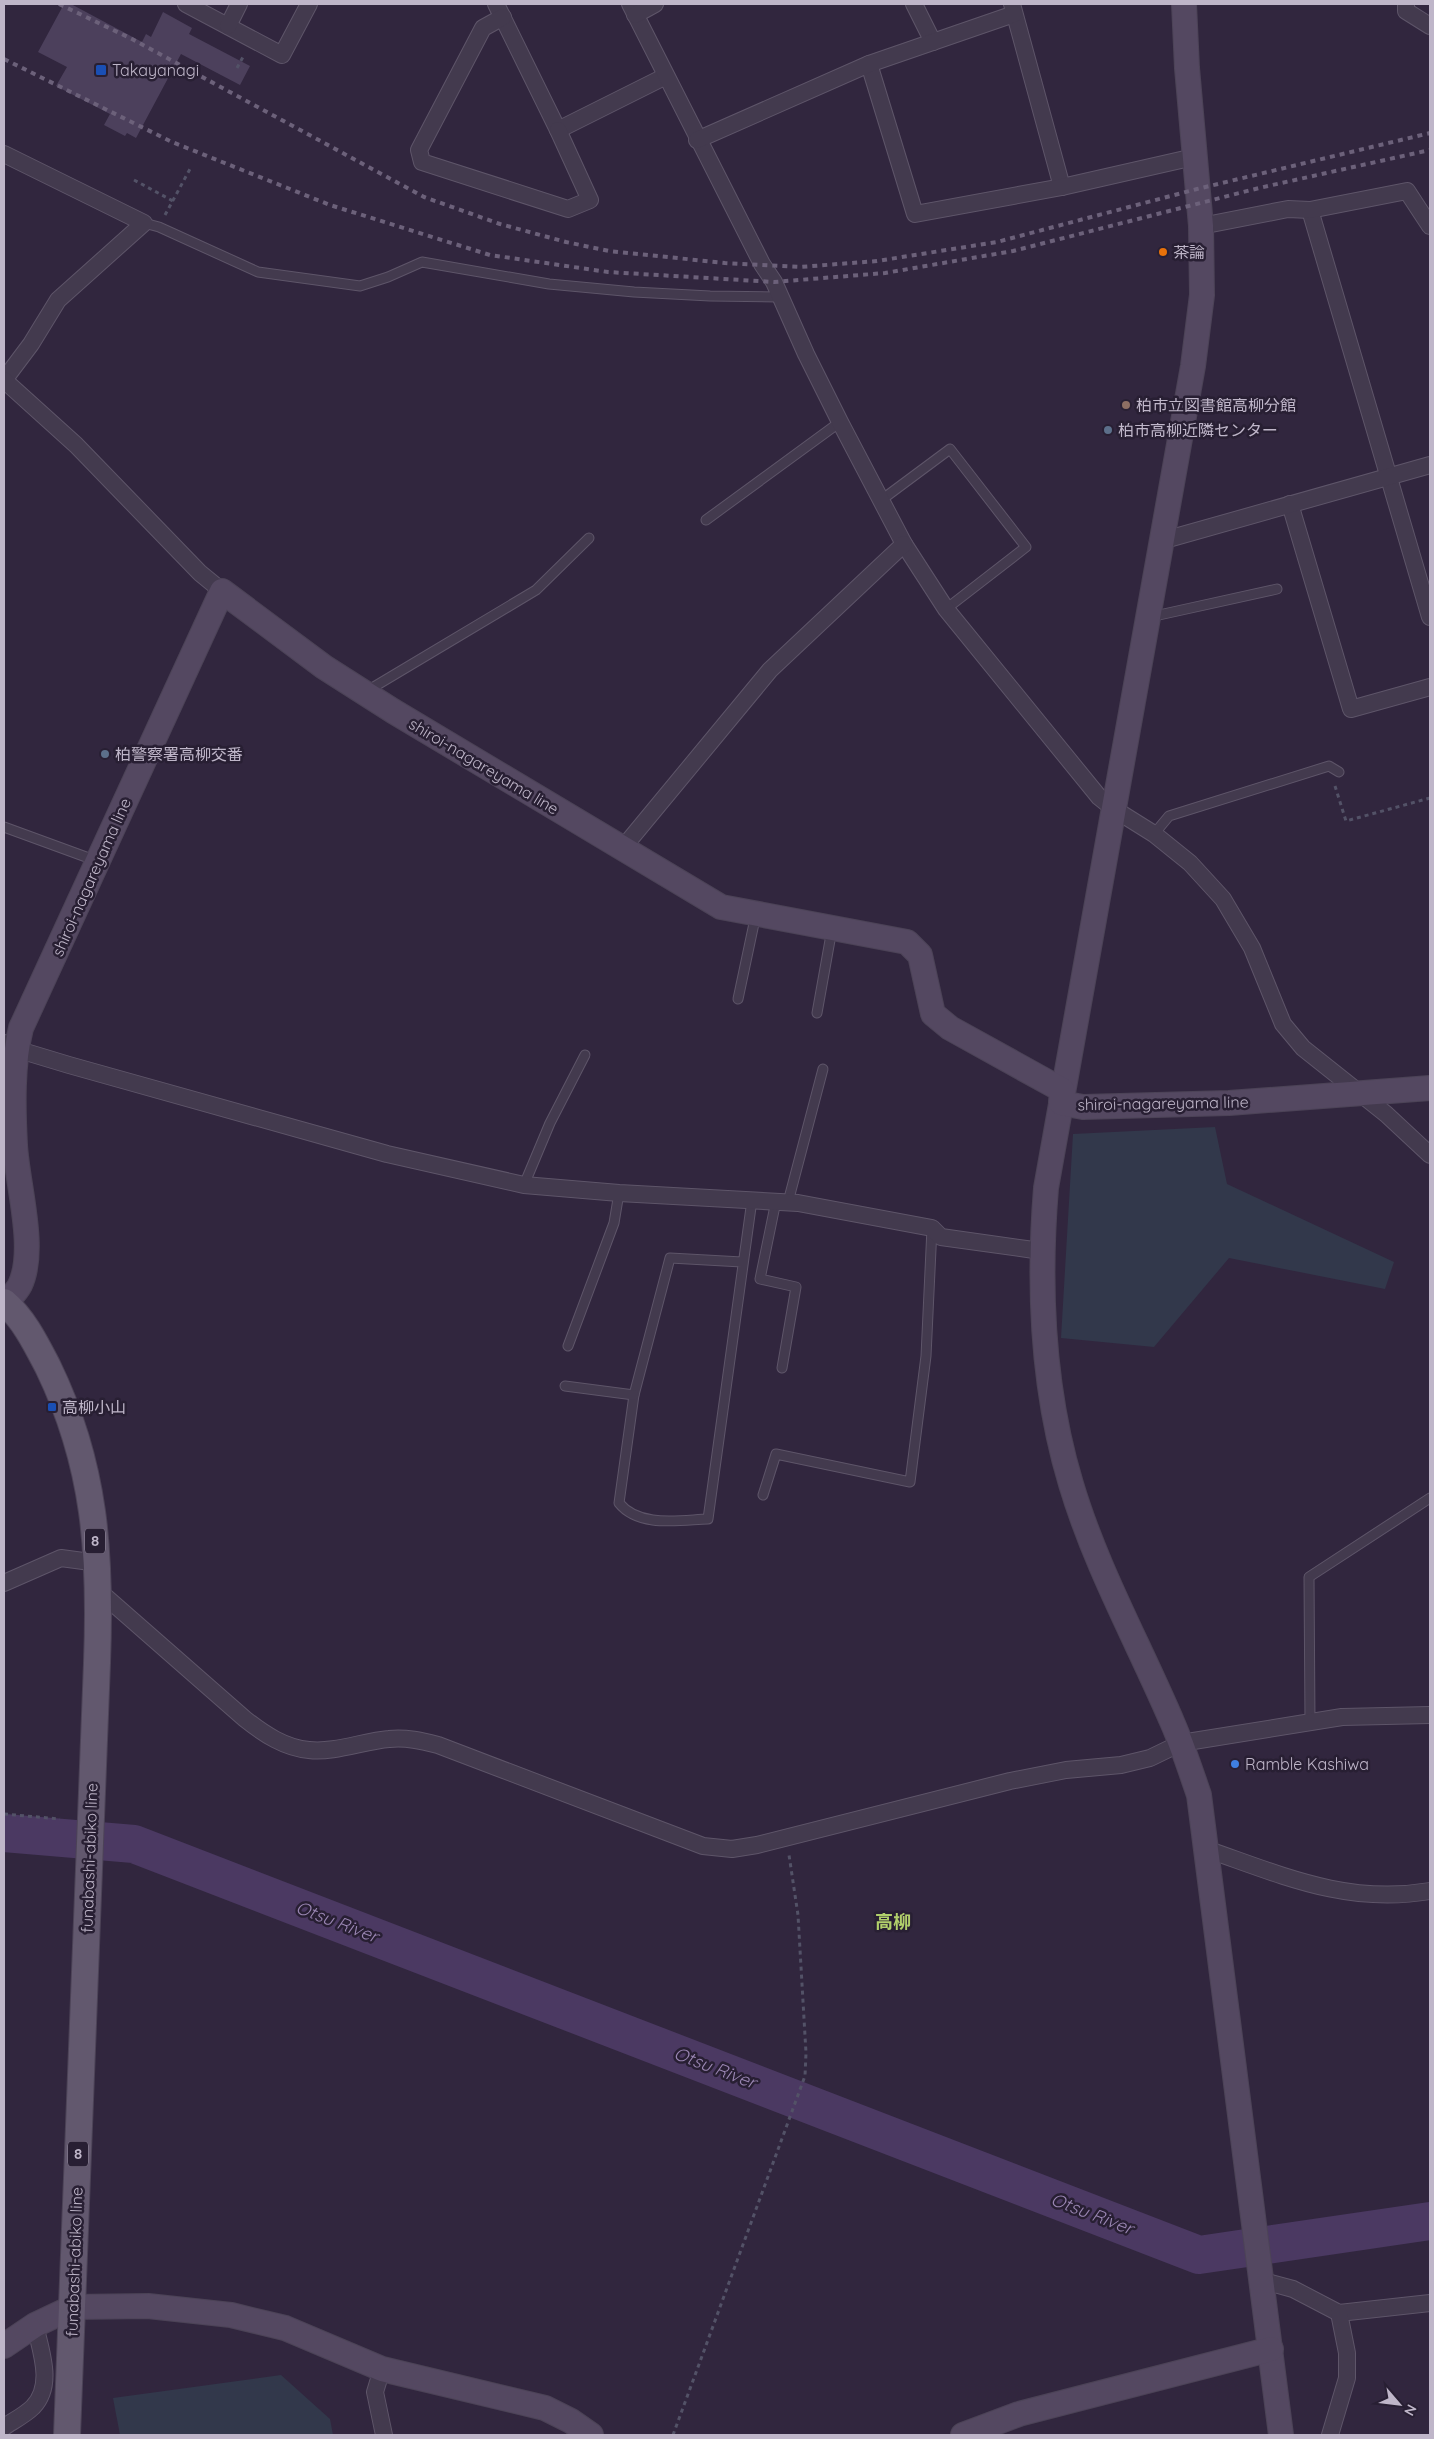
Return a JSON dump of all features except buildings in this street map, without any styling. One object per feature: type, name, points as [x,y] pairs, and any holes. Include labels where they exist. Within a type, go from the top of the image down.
[{"type":"main road","name":"funabashi-abiko line","points":[[5,1302],[33,1337],[65,1403],[86,1468],[98,1563],[99,1591],[67,2435]]},
{"type":"street","points":[[186,4],[282,55],[309,4]]},
{"type":"street","points":[[228,26],[239,4]]},
{"type":"street","points":[[655,4],[633,9],[697,140],[762,264],[774,282],[840,422],[880,501],[904,544],[946,609],[1099,797],[1114,810],[1154,834],[1190,862],[1222,899],[1252,948],[1283,1024],[1303,1048],[1386,1114],[1430,1155]]},
{"type":"street","points":[[914,4],[933,42]]},
{"type":"street","points":[[1184,4],[1194,157],[1201,226],[1202,295],[1193,366],[1046,1188],[1041,1251],[1043,1330],[1049,1386],[1071,1484],[1095,1552],[1180,1743],[1199,1795],[1281,2435]]},
{"type":"street","points":[[1406,4],[1406,11],[1430,26]]},
{"type":"street","points":[[697,140],[869,64],[933,42],[1013,9],[1062,187]]},
{"type":"street","points":[[500,10],[590,200],[568,209],[422,162],[419,150],[483,28],[500,10]]},
{"type":"street","points":[[869,64],[915,214],[1062,187],[1194,157]]},
{"type":"street","points":[[558,130],[666,76]]},
{"type":"street","points":[[4,154],[152,225],[58,300],[32,344],[4,380],[76,446],[200,573],[222,591]]},
{"type":"street","points":[[1201,226],[1288,209],[1310,210],[1407,191],[1430,226]]},
{"type":"street","points":[[1310,210],[1430,617]]},
{"type":"street","points":[[1161,541],[1389,475],[1430,465]]},
{"type":"street","points":[[1290,504],[1350,709],[1430,687]]},
{"type":"street","points":[[622,849],[770,670],[904,544]]},
{"type":"street","name":"shiroi-nagareyama line","points":[[5,1302],[20,1285],[26,1255],[23,1201],[15,1146],[10,1046],[21,1028],[222,591],[324,667],[622,849],[721,907],[832,926],[907,942],[920,955],[932,1014],[950,1028],[1062,1090],[1061,1103],[1083,1107],[1229,1103],[1430,1088]]},
{"type":"street","points":[[10,1046],[387,1154],[524,1185],[619,1193],[782,1201],[932,1228],[942,1237],[1041,1251]]},
{"type":"street","points":[[4,1583],[61,1558],[98,1563]]},
{"type":"street","points":[[99,1591],[245,1720],[266,1736],[310,1751],[388,1739],[409,1739],[438,1745],[703,1846],[732,1848],[787,1837],[1010,1781],[1066,1770],[1121,1765],[1150,1758],[1180,1743],[1310,1722],[1379,1714],[1430,1715]]},
{"type":"street","points":[[1206,1850],[1307,1884],[1340,1892],[1404,1895],[1430,1891]]},
{"type":"street","points":[[1260,2275],[1294,2289],[1339,2313],[1430,2303]]},
{"type":"street","points":[[4,2346],[35,2326],[73,2307],[148,2306],[231,2315],[285,2328],[382,2369],[538,2406],[571,2421],[590,2435]]},
{"type":"street","points":[[1330,2435],[1347,2378],[1347,2353],[1339,2313]]},
{"type":"street","points":[[4,2428],[32,2409],[42,2395],[46,2372],[35,2326]]},
{"type":"street","points":[[963,2435],[1019,2414],[1271,2349]]},
{"type":"street","points":[[382,2369],[375,2392],[384,2435]]},
{"type":"lane","points":[[152,225],[258,272],[360,286],[388,277],[422,262],[549,284],[634,292],[780,297]]},
{"type":"lane","points":[[706,520],[840,422]]},
{"type":"lane","points":[[880,501],[950,449],[1026,547],[946,609]]},
{"type":"lane","points":[[364,692],[536,590],[589,538]]},
{"type":"lane","points":[[1147,618],[1277,590]]},
{"type":"lane","points":[[1154,834],[1169,816],[1329,766],[1339,772]]},
{"type":"lane","points":[[4,827],[97,862]]},
{"type":"lane","points":[[738,999],[756,914]]},
{"type":"lane","points":[[817,1013],[832,926]]},
{"type":"lane","points":[[524,1185],[550,1123],[585,1055]]},
{"type":"lane","points":[[782,1368],[796,1287],[760,1279],[823,1070]]},
{"type":"lane","points":[[568,1346],[614,1223],[619,1193]]},
{"type":"lane","points":[[742,1262],[670,1258],[634,1395],[619,1503],[626,1512],[659,1522],[708,1519],[752,1200]]},
{"type":"lane","points":[[763,1495],[776,1454],[910,1482],[926,1356],[932,1228]]},
{"type":"lane","points":[[565,1386],[634,1395]]},
{"type":"lane","points":[[1310,1722],[1308,1577],[1430,1498]]},
{"type":"path","points":[[237,68],[247,49]]},
{"type":"path","points":[[152,225],[173,201],[190,169]]},
{"type":"path","points":[[134,180],[173,201]]},
{"type":"path","points":[[1329,766],[1346,822],[1430,798]]},
{"type":"path","points":[[4,1814],[60,1819]]},
{"type":"path","points":[[673,2435],[805,2076],[806,2053],[798,1915],[787,1837]]},
{"type":"shaded area","points":[[1215,1127],[1227,1184],[1394,1262],[1385,1289],[1229,1258],[1154,1347],[1061,1338],[1073,1134]]},
{"type":"shaded area","points":[[281,2375],[330,2419],[333,2435],[120,2435],[113,2398]]},
{"type":"waterway","name":"Otsu River","points":[[4,1833],[134,1844],[1199,2255],[1430,2221]]},
{"type":"railway","points":[[59,4],[132,39],[424,197],[500,224],[566,242],[609,251],[725,263],[800,267],[877,261],[997,242],[1197,189],[1430,133]]},
{"type":"railway","points":[[4,59],[172,142],[330,205],[490,255],[608,272],[774,282],[885,273],[1013,251],[1259,188],[1430,150]]},
{"type":"place","name":"Takayanagi","points":[[101,70]]},
{"type":"place","name":"茶論","points":[[1163,252]]},
{"type":"place","name":"柏市立図書館高柳分館","points":[[1126,405]]},
{"type":"place","name":"柏市高柳近隣センター","points":[[1108,430]]},
{"type":"place","name":"柏警察署高柳交番","points":[[105,754]]},
{"type":"place","name":"高柳小山","points":[[52,1407]]},
{"type":"place","name":"Ramble Kashiwa","points":[[1235,1764]]},
{"type":"district","name":"高柳","points":[[893,1922]]}]
